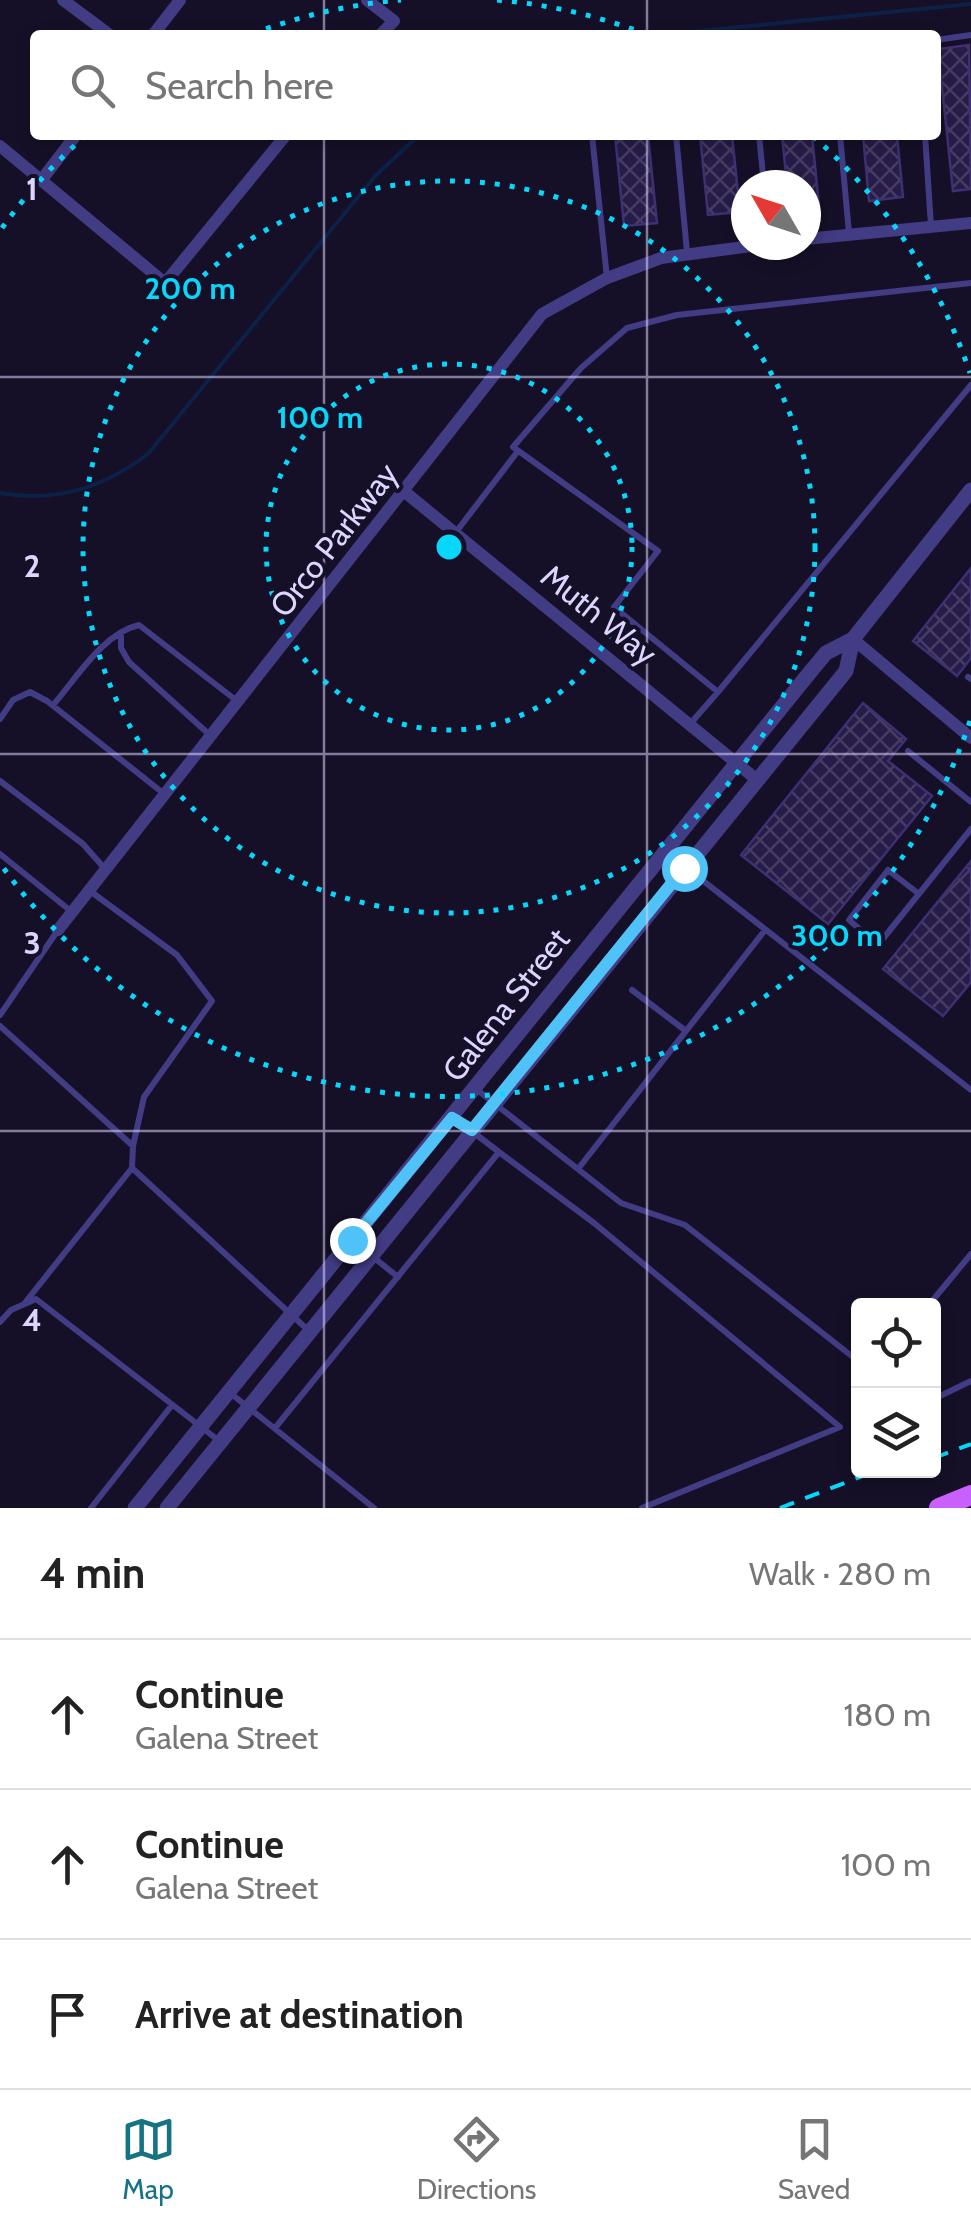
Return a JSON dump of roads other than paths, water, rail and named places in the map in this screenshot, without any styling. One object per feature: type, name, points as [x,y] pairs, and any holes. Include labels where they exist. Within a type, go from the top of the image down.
[{"type":"main road","points":[[938,1508],[971,1495]]},
{"type":"street","points":[[63,0],[103,30]]},
{"type":"street","points":[[156,30],[180,0]]},
{"type":"street","points":[[367,0],[394,21],[385,30]]},
{"type":"street","points":[[43,178],[72,140]]},
{"type":"street","points":[[0,146],[165,283],[282,140]]},
{"type":"street","points":[[821,238],[971,223]]},
{"type":"street","name":"Orco Parkway","points":[[58,930],[406,493],[542,314],[607,278],[687,254],[731,248]]},
{"type":"street","name":"Galena Street","points":[[167,1508],[846,671],[854,639],[971,490]]},
{"type":"street","name":"Muth Way","points":[[406,493],[756,780]]},
{"type":"street","points":[[854,639],[971,738]]},
{"type":"street","name":"Galena Street","points":[[134,1508],[826,653],[854,639]]},
{"type":"lane","points":[[941,39],[971,35]]},
{"type":"lane","points":[[593,140],[607,278]]},
{"type":"lane","points":[[676,140],[687,254]]},
{"type":"lane","points":[[760,140],[762,170]]},
{"type":"lane","points":[[840,140],[849,234]]},
{"type":"lane","points":[[924,140],[931,226]]},
{"type":"lane","points":[[718,692],[614,608],[658,551],[513,447],[581,368],[628,328],[677,314],[971,283]]},
{"type":"lane","points":[[690,725],[971,385]]},
{"type":"lane","points":[[455,533],[518,451]]},
{"type":"lane","points":[[54,706],[121,632],[139,625],[240,704]]},
{"type":"lane","points":[[121,632],[121,648],[129,662],[212,737]]},
{"type":"lane","points":[[0,719],[13,700],[30,692],[54,706],[166,796]]},
{"type":"lane","points":[[908,750],[971,802]]},
{"type":"lane","points":[[0,781],[83,844],[106,871]]},
{"type":"lane","points":[[919,894],[888,870],[849,920],[878,944],[919,894],[971,829]]},
{"type":"lane","points":[[664,851],[971,1090]]},
{"type":"lane","points":[[0,854],[72,912]]},
{"type":"lane","points":[[24,1304],[132,1168],[144,1096],[212,1001],[178,954],[90,891]]},
{"type":"lane","points":[[0,1015],[58,930]]},
{"type":"lane","points":[[578,1169],[766,930]]},
{"type":"lane","points":[[632,990],[686,1031]]},
{"type":"lane","points":[[0,1026],[90,1102],[133,1146]]},
{"type":"lane","points":[[475,1088],[621,1204],[685,1225],[851,1356]]},
{"type":"lane","points":[[452,1118],[594,1222],[840,1427],[642,1508]]},
{"type":"lane","points":[[275,1428],[499,1152]]},
{"type":"lane","points":[[132,1168],[309,1332]]},
{"type":"lane","points":[[352,1240],[398,1277]]},
{"type":"lane","points":[[935,1298],[971,1254]]},
{"type":"lane","points":[[0,1322],[11,1310],[36,1299],[220,1441]]},
{"type":"lane","points":[[941,1397],[971,1382]]},
{"type":"lane","points":[[228,1392],[374,1508]]},
{"type":"lane","points":[[91,1508],[172,1405]]},
{"type":"waterway","points":[[710,30],[971,4]]},
{"type":"waterway","points":[[0,493],[40,496],[78,490],[132,466],[148,454],[376,175],[414,140]]},
{"type":"railway","points":[[941,1455],[971,1444]]},
{"type":"railway","points":[[780,1508],[857,1478]]}]
